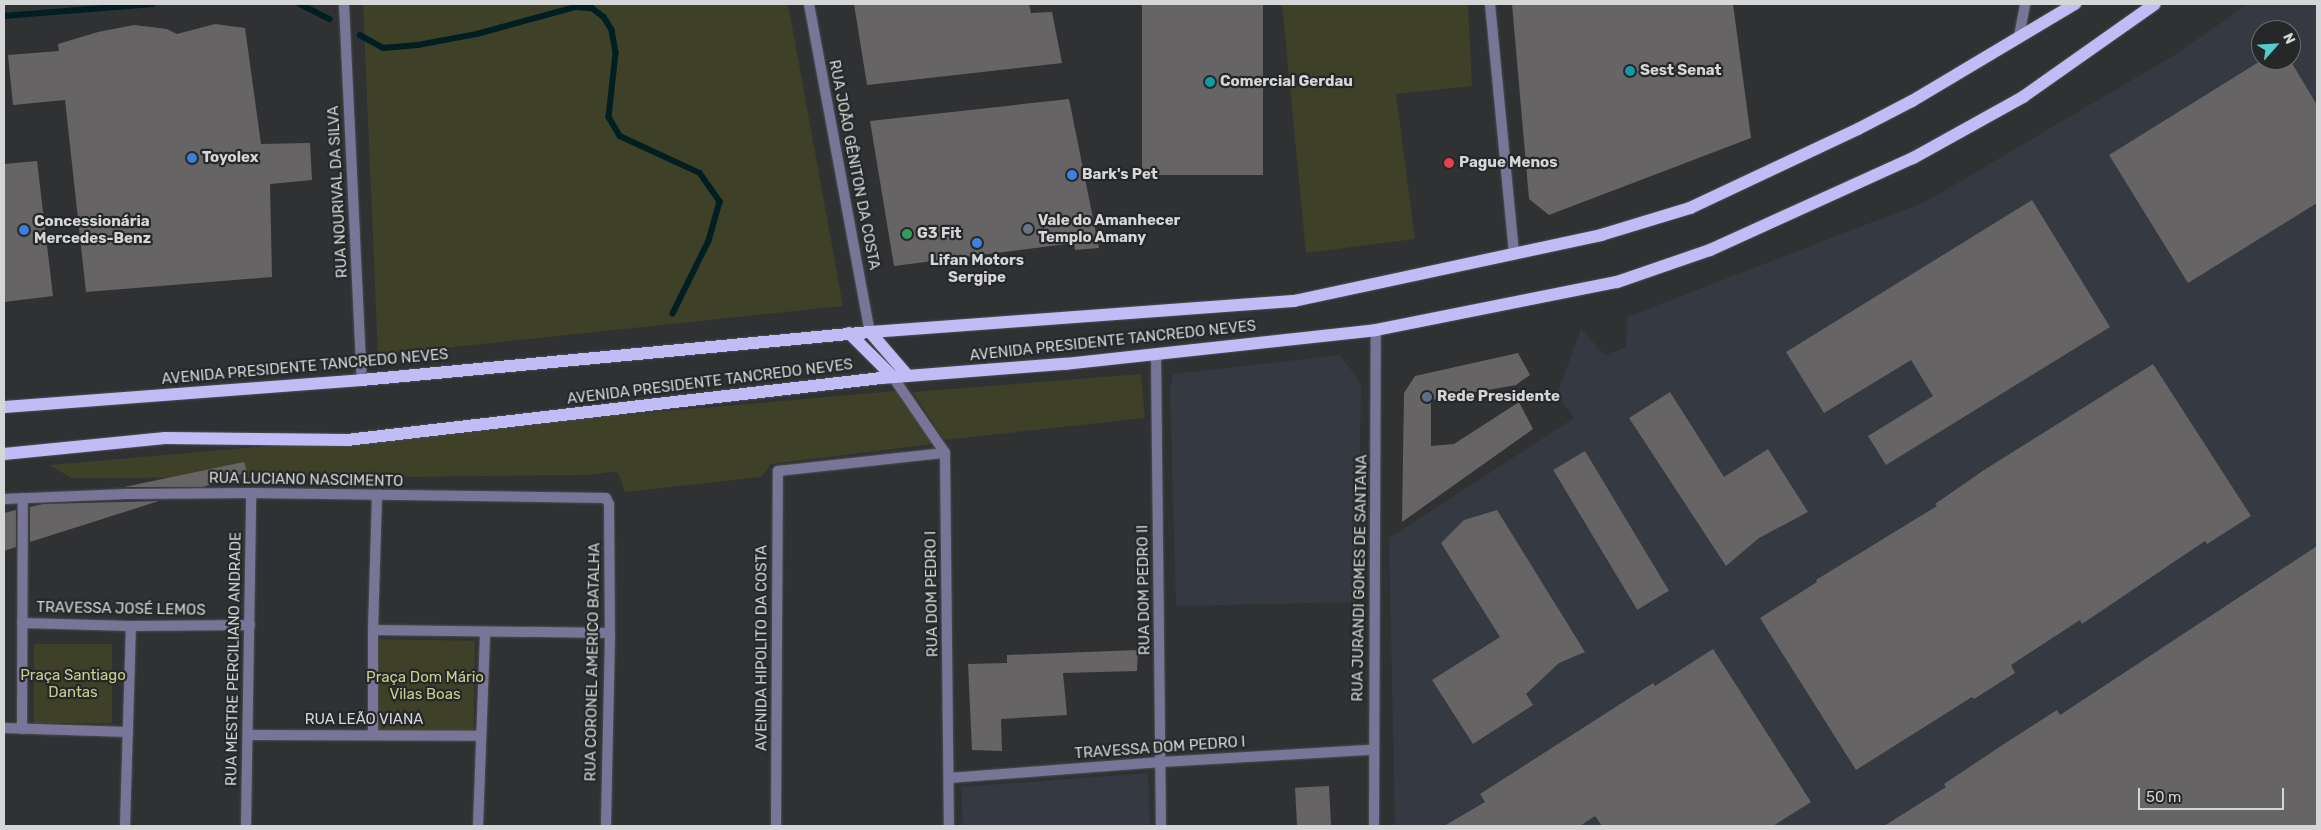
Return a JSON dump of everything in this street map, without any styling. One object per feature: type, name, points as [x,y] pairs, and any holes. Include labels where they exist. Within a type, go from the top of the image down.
[{"type":"main road","name":"AVENIDA PRESIDENTE TANCREDO NEVES","points":[[4,407],[362,380],[849,333],[1294,301],[1601,235],[1690,208],[1866,125],[1912,101],[2075,4]]},
{"type":"main road","name":"AVENIDA PRESIDENTE TANCREDO NEVES","points":[[4,454],[165,438],[347,440],[893,377],[1065,364],[1376,330],[1617,282],[1710,250],[1913,158],[2006,107],[2054,76],[2155,4]]},
{"type":"main road","points":[[870,332],[908,376]]},
{"type":"main road","points":[[849,333],[893,377]]},
{"type":"street","name":"RUA NOURIVAL DA SILVA","points":[[344,4],[362,380]]},
{"type":"street","name":"RUA JOÃO GÊNITON DA COSTA","points":[[808,4],[870,332]]},
{"type":"street","points":[[1490,4],[1514,254]]},
{"type":"street","points":[[2019,36],[2025,4]]},
{"type":"street","name":"RUA JURANDI GOMES DE SANTANA","points":[[1374,826],[1372,750],[1377,430],[1376,330]]},
{"type":"street","name":"RUA DOM PEDRO II","points":[[1156,353],[1161,826]]},
{"type":"street","points":[[893,377],[945,453]]},
{"type":"street","name":"AVENIDA HIPOLITO DA COSTA","points":[[776,826],[778,471],[945,453]]},
{"type":"street","name":"RUA DOM PEDRO I","points":[[945,453],[949,826]]},
{"type":"street","name":"RUA LUCIANO NASCIMENTO","points":[[4,499],[127,494],[251,493],[608,499]]},
{"type":"street","name":"RUA MESTRE PERCILIANO ANDRADE","points":[[246,826],[251,493]]},
{"type":"street","points":[[373,736],[373,630],[377,496]]},
{"type":"street","points":[[22,728],[23,498]]},
{"type":"street","name":"RUA CORONEL AMERICO BATALHA","points":[[606,826],[610,633],[608,499]]},
{"type":"street","name":"TRAVESSA JOSÉ LEMOS","points":[[22,623],[131,626],[250,625]]},
{"type":"street","points":[[125,826],[131,626]]},
{"type":"street","points":[[373,630],[485,633],[610,633]]},
{"type":"street","points":[[478,826],[485,633]]},
{"type":"street","points":[[4,728],[128,732]]},
{"type":"street","name":"RUA LEÃO VIANA","points":[[248,735],[481,736]]},
{"type":"street","name":"TRAVESSA DOM PEDRO I","points":[[949,778],[1161,762],[1372,750]]},
{"type":"shaded area","points":[[2248,4],[2317,4],[2317,826],[1395,826],[1389,538],[1574,418],[1557,394],[1581,329],[1605,355],[1626,347],[1627,317],[1927,201],[2176,54]]},
{"type":"shaded area","points":[[1340,355],[1361,383],[1358,602],[1176,606],[1170,388],[1173,374]]},
{"type":"shaded area","points":[[1148,773],[1150,826],[963,826],[961,787]]},
{"type":"green space","points":[[363,4],[788,4],[843,306],[378,355]]},
{"type":"green space","points":[[1282,4],[1468,4],[1472,86],[1396,94],[1415,239],[1306,253]]},
{"type":"green space","points":[[1141,374],[1145,418],[944,440],[913,392]]},
{"type":"green space","points":[[896,391],[933,444],[771,464],[761,477],[625,492],[618,473],[610,472],[588,475],[71,478],[50,465]]},
{"type":"green space","name":"Praça Dom Mário Vilas Boas","points":[[376,639],[475,641],[473,732],[374,730]]},
{"type":"green space","name":"Praça Santiago Dantas","points":[[34,644],[112,644],[112,723],[34,723]]},
{"type":"building","points":[[854,4],[1029,4],[1031,13],[1052,12],[1062,63],[867,85]]},
{"type":"building","name":"Comercial Gerdau","points":[[1142,4],[1263,4],[1263,175],[1142,175]]},
{"type":"building","name":"Sest Senat","points":[[1512,4],[1733,4],[1751,138],[1549,215],[1529,199]]},
{"type":"building","name":"Toyolex","points":[[215,24],[245,28],[261,144],[310,143],[312,180],[270,184],[272,277],[86,292],[65,100],[13,105],[8,55],[59,51],[58,44],[98,32],[134,25],[167,29],[177,34]]},
{"type":"building","points":[[2251,67],[2251,70],[2296,70],[2317,105],[2317,203],[2188,283],[2109,155]]},
{"type":"building","points":[[1069,99],[1099,248],[1075,250],[1074,243],[894,266],[870,121]]},
{"type":"building","name":"Concessionária Mercedes-Benz","points":[[37,161],[53,296],[4,302],[4,164]]},
{"type":"building","points":[[2032,200],[2110,327],[1886,465],[1868,436],[1933,396],[1911,360],[1824,413],[1786,352]]},
{"type":"building","points":[[1518,353],[1530,375],[1516,385],[1431,400],[1431,446],[1454,444],[1519,402],[1533,429],[1402,522],[1404,393],[1415,376]]},
{"type":"building","points":[[2153,364],[2251,516],[2207,544],[2205,541],[2082,624],[2080,620],[2011,665],[2015,673],[1974,699],[1972,697],[1856,770],[1760,618],[1817,582],[1816,580],[1937,506],[1935,504],[1984,470]]},
{"type":"building","points":[[1670,392],[1724,477],[1768,449],[1808,512],[1759,538],[1726,566],[1629,418]]},
{"type":"building","points":[[1585,451],[1669,591],[1637,610],[1553,470]]},
{"type":"building","points":[[244,462],[247,472],[203,487],[124,487]]},
{"type":"building","points":[[159,501],[30,542],[30,507],[43,504]]},
{"type":"building","points":[[16,510],[16,547],[4,551],[4,513]]},
{"type":"building","points":[[1497,510],[1585,652],[1559,663],[1526,694],[1533,705],[1473,744],[1432,680],[1500,637],[1441,543],[1464,520]]},
{"type":"building","points":[[2317,546],[2317,826],[1884,826],[1946,787],[1944,784],[2004,744],[2057,710],[2060,715]]},
{"type":"building","points":[[1713,649],[1811,802],[1773,826],[1602,826],[1595,816],[1580,826],[1444,826],[1485,802],[1480,794],[1653,683],[1655,686]]},
{"type":"building","points":[[1138,650],[1137,671],[1063,673],[1067,715],[1001,719],[1002,751],[972,750],[968,664],[1007,663],[1007,655]]},
{"type":"building","points":[[1329,786],[1331,826],[1297,826],[1295,788]]},
{"type":"waterway","points":[[4,16],[153,4]]},
{"type":"waterway","points":[[300,4],[329,19]]},
{"type":"waterway","points":[[360,35],[383,48],[418,45],[477,34],[576,7],[592,8],[604,17],[612,30],[616,53],[609,117],[620,136],[700,173],[720,202],[709,241],[673,314]]},
{"type":"place","name":"Sest Senat","points":[[1630,71]]},
{"type":"place","name":"Comercial Gerdau","points":[[1210,82]]},
{"type":"place","name":"Toyolex","points":[[192,158]]},
{"type":"place","name":"Pague Menos","points":[[1449,163]]},
{"type":"place","name":"Bark's Pet","points":[[1072,175]]},
{"type":"place","name":"Vale do Amanhecer Templo Amany","points":[[1028,229]]},
{"type":"place","name":"Concessionária Mercedes-Benz","points":[[24,230]]},
{"type":"place","name":"G3 Fit","points":[[907,234]]},
{"type":"place","name":"Lifan Motors Sergipe","points":[[977,243]]},
{"type":"place","name":"Rede Presidente","points":[[1427,397]]}]
